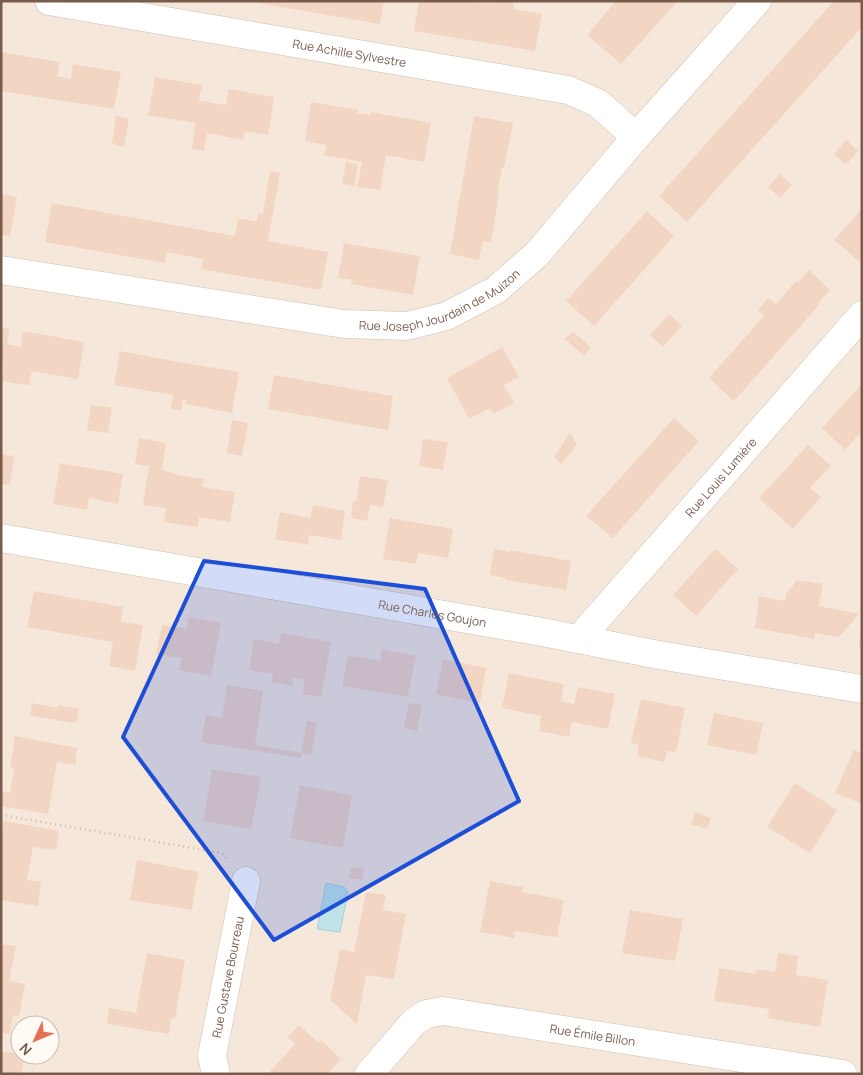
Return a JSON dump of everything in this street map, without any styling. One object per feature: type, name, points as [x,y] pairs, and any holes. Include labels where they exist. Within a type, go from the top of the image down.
[{"type":"street","name":"Rue Achille Sylvestre","points":[[49,1],[568,90],[598,103],[636,137]]},
{"type":"street","name":"Rue Joseph Jourdain de Muizon","points":[[1,270],[344,324],[407,326],[447,316],[496,290],[537,254],[636,137],[757,1]]},
{"type":"street","name":"Rue Louis Lumière","points":[[579,639],[862,315]]},
{"type":"street","name":"Rue Charles Goujon","points":[[1,538],[862,690]]},
{"type":"street","name":"Rue Gustave Bourreau","points":[[216,1074],[212,1056],[246,881]]},
{"type":"street","name":"Rue Émile Billon","points":[[369,1074],[414,1022],[426,1014],[443,1011],[843,1074]]},
{"type":"path","points":[[1,815],[222,853],[246,881]]},
{"type":"highlighted area","points":[[204,561],[425,589],[519,801],[274,940],[123,737]]},
{"type":"shaded area","points":[[1,1],[862,1],[862,1074],[1,1074]]},
{"type":"water","points":[[326,883],[344,887],[348,892],[340,932],[317,929]]},
{"type":"building","points":[[258,1],[384,1],[380,24],[258,3]]},
{"type":"building","points":[[419,1],[470,1],[490,4],[491,1],[514,1],[513,9],[542,14],[535,51],[414,31]]},
{"type":"building","points":[[616,1],[678,1],[621,64],[587,35]]},
{"type":"building","points":[[834,1],[862,1],[862,27],[687,222],[659,196]]},
{"type":"building","points":[[1,52],[60,62],[57,76],[71,79],[73,64],[121,72],[114,109],[1,91]]},
{"type":"building","points":[[155,77],[202,85],[199,100],[213,103],[226,105],[229,89],[274,97],[268,135],[245,131],[243,140],[207,133],[204,151],[192,149],[196,123],[148,115]]},
{"type":"building","points":[[311,102],[358,110],[357,113],[371,115],[371,112],[431,123],[424,162],[386,155],[380,190],[357,187],[362,162],[324,155],[326,145],[305,141]]},
{"type":"building","points":[[116,116],[129,119],[124,147],[112,144]]},
{"type":"building","points":[[474,116],[513,123],[504,168],[502,168],[499,182],[497,195],[499,195],[491,242],[483,241],[479,260],[450,254]]},
{"type":"building","points":[[846,140],[858,151],[846,165],[834,154]]},
{"type":"building","points":[[346,162],[358,164],[354,186],[342,184]]},
{"type":"building","points":[[270,171],[280,173],[268,241],[328,252],[321,290],[201,269],[203,259],[167,252],[165,263],[45,242],[52,203],[235,236],[238,218],[257,222],[258,213],[263,214]]},
{"type":"building","points":[[780,174],[792,185],[780,198],[768,187]]},
{"type":"building","points":[[1,194],[17,197],[10,236],[1,235]]},
{"type":"building","points":[[862,209],[862,257],[859,261],[834,240]]},
{"type":"building","points":[[647,211],[674,236],[594,326],[566,301]]},
{"type":"building","points":[[344,243],[420,256],[413,295],[351,284],[352,280],[338,278]]},
{"type":"building","points":[[809,270],[830,290],[819,302],[820,304],[734,401],[709,378],[764,316],[758,310],[768,298],[776,304],[796,281],[798,282]]},
{"type":"building","points":[[669,314],[682,326],[663,347],[650,335]]},
{"type":"building","points":[[1,327],[9,329],[7,344],[21,347],[23,331],[84,342],[78,379],[32,371],[29,385],[1,381],[4,367],[1,366]]},
{"type":"building","points":[[573,331],[591,348],[584,356],[565,339]]},
{"type":"building","points":[[502,347],[519,377],[504,385],[514,403],[493,414],[490,408],[469,419],[447,378]]},
{"type":"building","points":[[120,351],[239,372],[232,413],[185,404],[186,400],[183,399],[181,410],[171,409],[173,395],[114,385]]},
{"type":"building","points":[[274,375],[393,396],[388,430],[268,409]]},
{"type":"building","points":[[862,384],[862,431],[845,450],[822,428]]},
{"type":"building","points":[[91,405],[112,408],[108,433],[87,430]]},
{"type":"building","points":[[674,418],[699,441],[613,538],[586,516]]},
{"type":"building","points":[[232,420],[248,423],[242,456],[227,453]]},
{"type":"building","points":[[570,433],[577,445],[561,464],[554,457]]},
{"type":"building","points":[[139,438],[166,443],[162,470],[173,474],[204,479],[202,487],[235,492],[230,522],[199,517],[198,527],[164,522],[166,508],[143,505],[149,466],[135,464]]},
{"type":"building","points":[[423,439],[448,442],[443,470],[419,466]]},
{"type":"building","points":[[808,445],[831,466],[810,488],[821,497],[793,529],[759,498]]},
{"type":"building","points":[[1,454],[14,456],[10,485],[1,484]]},
{"type":"building","points":[[60,463],[123,474],[118,504],[89,498],[87,510],[53,504]]},
{"type":"building","points":[[360,476],[388,480],[383,507],[370,505],[367,521],[351,518],[353,501],[356,502]]},
{"type":"building","points":[[313,505],[345,511],[341,540],[309,535],[308,545],[275,539],[280,512],[310,518]]},
{"type":"building","points":[[390,518],[453,529],[448,558],[418,553],[416,564],[383,559]]},
{"type":"building","points":[[494,549],[571,561],[566,590],[506,580],[506,578],[490,575]]},
{"type":"building","points":[[715,549],[738,569],[696,616],[673,595]]},
{"type":"building","points":[[797,580],[823,584],[819,606],[859,614],[839,637],[815,633],[814,639],[755,628],[759,596],[785,601],[786,594]]},
{"type":"building","points":[[34,591],[123,607],[121,622],[143,625],[135,671],[109,666],[113,642],[27,627]]},
{"type":"building","points":[[189,617],[221,623],[211,676],[179,670],[182,658],[156,654],[162,625],[187,629]]},
{"type":"building","points":[[281,633],[331,642],[321,697],[302,694],[305,680],[293,678],[292,686],[272,682],[273,674],[249,670],[254,639],[279,644]]},
{"type":"building","points":[[862,636],[862,648],[858,647]]},
{"type":"building","points":[[382,649],[416,656],[408,697],[342,686],[348,655],[380,661]]},
{"type":"building","points":[[443,659],[486,668],[480,703],[436,694]]},
{"type":"building","points":[[509,673],[564,684],[561,701],[574,704],[578,687],[615,694],[608,729],[572,722],[569,737],[539,731],[541,716],[502,708]]},
{"type":"building","points":[[227,685],[263,691],[255,745],[301,753],[301,758],[201,742],[206,715],[222,718]]},
{"type":"building","points":[[641,699],[685,708],[676,752],[667,751],[664,762],[637,756],[639,745],[631,743]]},
{"type":"building","points":[[32,703],[58,708],[58,705],[79,709],[76,723],[30,716]]},
{"type":"building","points":[[409,703],[422,705],[417,731],[404,728]]},
{"type":"building","points":[[714,713],[763,723],[756,755],[707,745]]},
{"type":"building","points":[[307,721],[317,723],[311,755],[301,753]]},
{"type":"building","points":[[15,736],[77,748],[75,765],[57,762],[48,814],[1,806],[1,791],[10,793],[14,768],[10,767]]},
{"type":"building","points":[[854,750],[862,753],[862,804],[835,793]]},
{"type":"building","points":[[212,769],[261,777],[251,829],[203,821]]},
{"type":"building","points":[[795,783],[837,810],[810,853],[767,827]]},
{"type":"building","points":[[300,785],[352,795],[343,848],[290,838]]},
{"type":"building","points":[[695,812],[711,818],[707,829],[691,824]]},
{"type":"building","points":[[4,821],[59,831],[56,850],[33,847],[27,880],[41,882],[38,906],[1,900],[1,835]]},
{"type":"building","points":[[137,860],[198,872],[192,910],[130,900]]},
{"type":"building","points":[[351,867],[364,869],[362,880],[349,878]]},
{"type":"building","points":[[490,881],[523,887],[522,892],[564,900],[557,937],[515,931],[514,938],[480,932]]},
{"type":"building","points":[[366,892],[386,895],[383,910],[406,914],[394,979],[366,975],[357,1024],[330,1000],[340,949],[354,952]]},
{"type":"building","points":[[630,910],[683,919],[675,961],[622,953]]},
{"type":"building","points":[[1,944],[16,946],[9,981],[25,984],[19,1015],[10,1015],[10,1034],[1,1032]]},
{"type":"building","points":[[147,953],[185,960],[175,1019],[171,1018],[169,1034],[107,1024],[109,1008],[136,1013]]},
{"type":"building","points":[[778,953],[798,956],[796,975],[828,980],[820,1027],[767,1018],[769,1009],[714,1001],[719,968],[755,974],[756,969],[775,972]]},
{"type":"building","points":[[299,1025],[318,1043],[321,1040],[341,1059],[328,1074],[268,1074],[295,1044],[288,1037]]},
{"type":"building","points":[[1,1051],[10,1052],[10,1065],[23,1065],[21,1074],[1,1074]]}]
